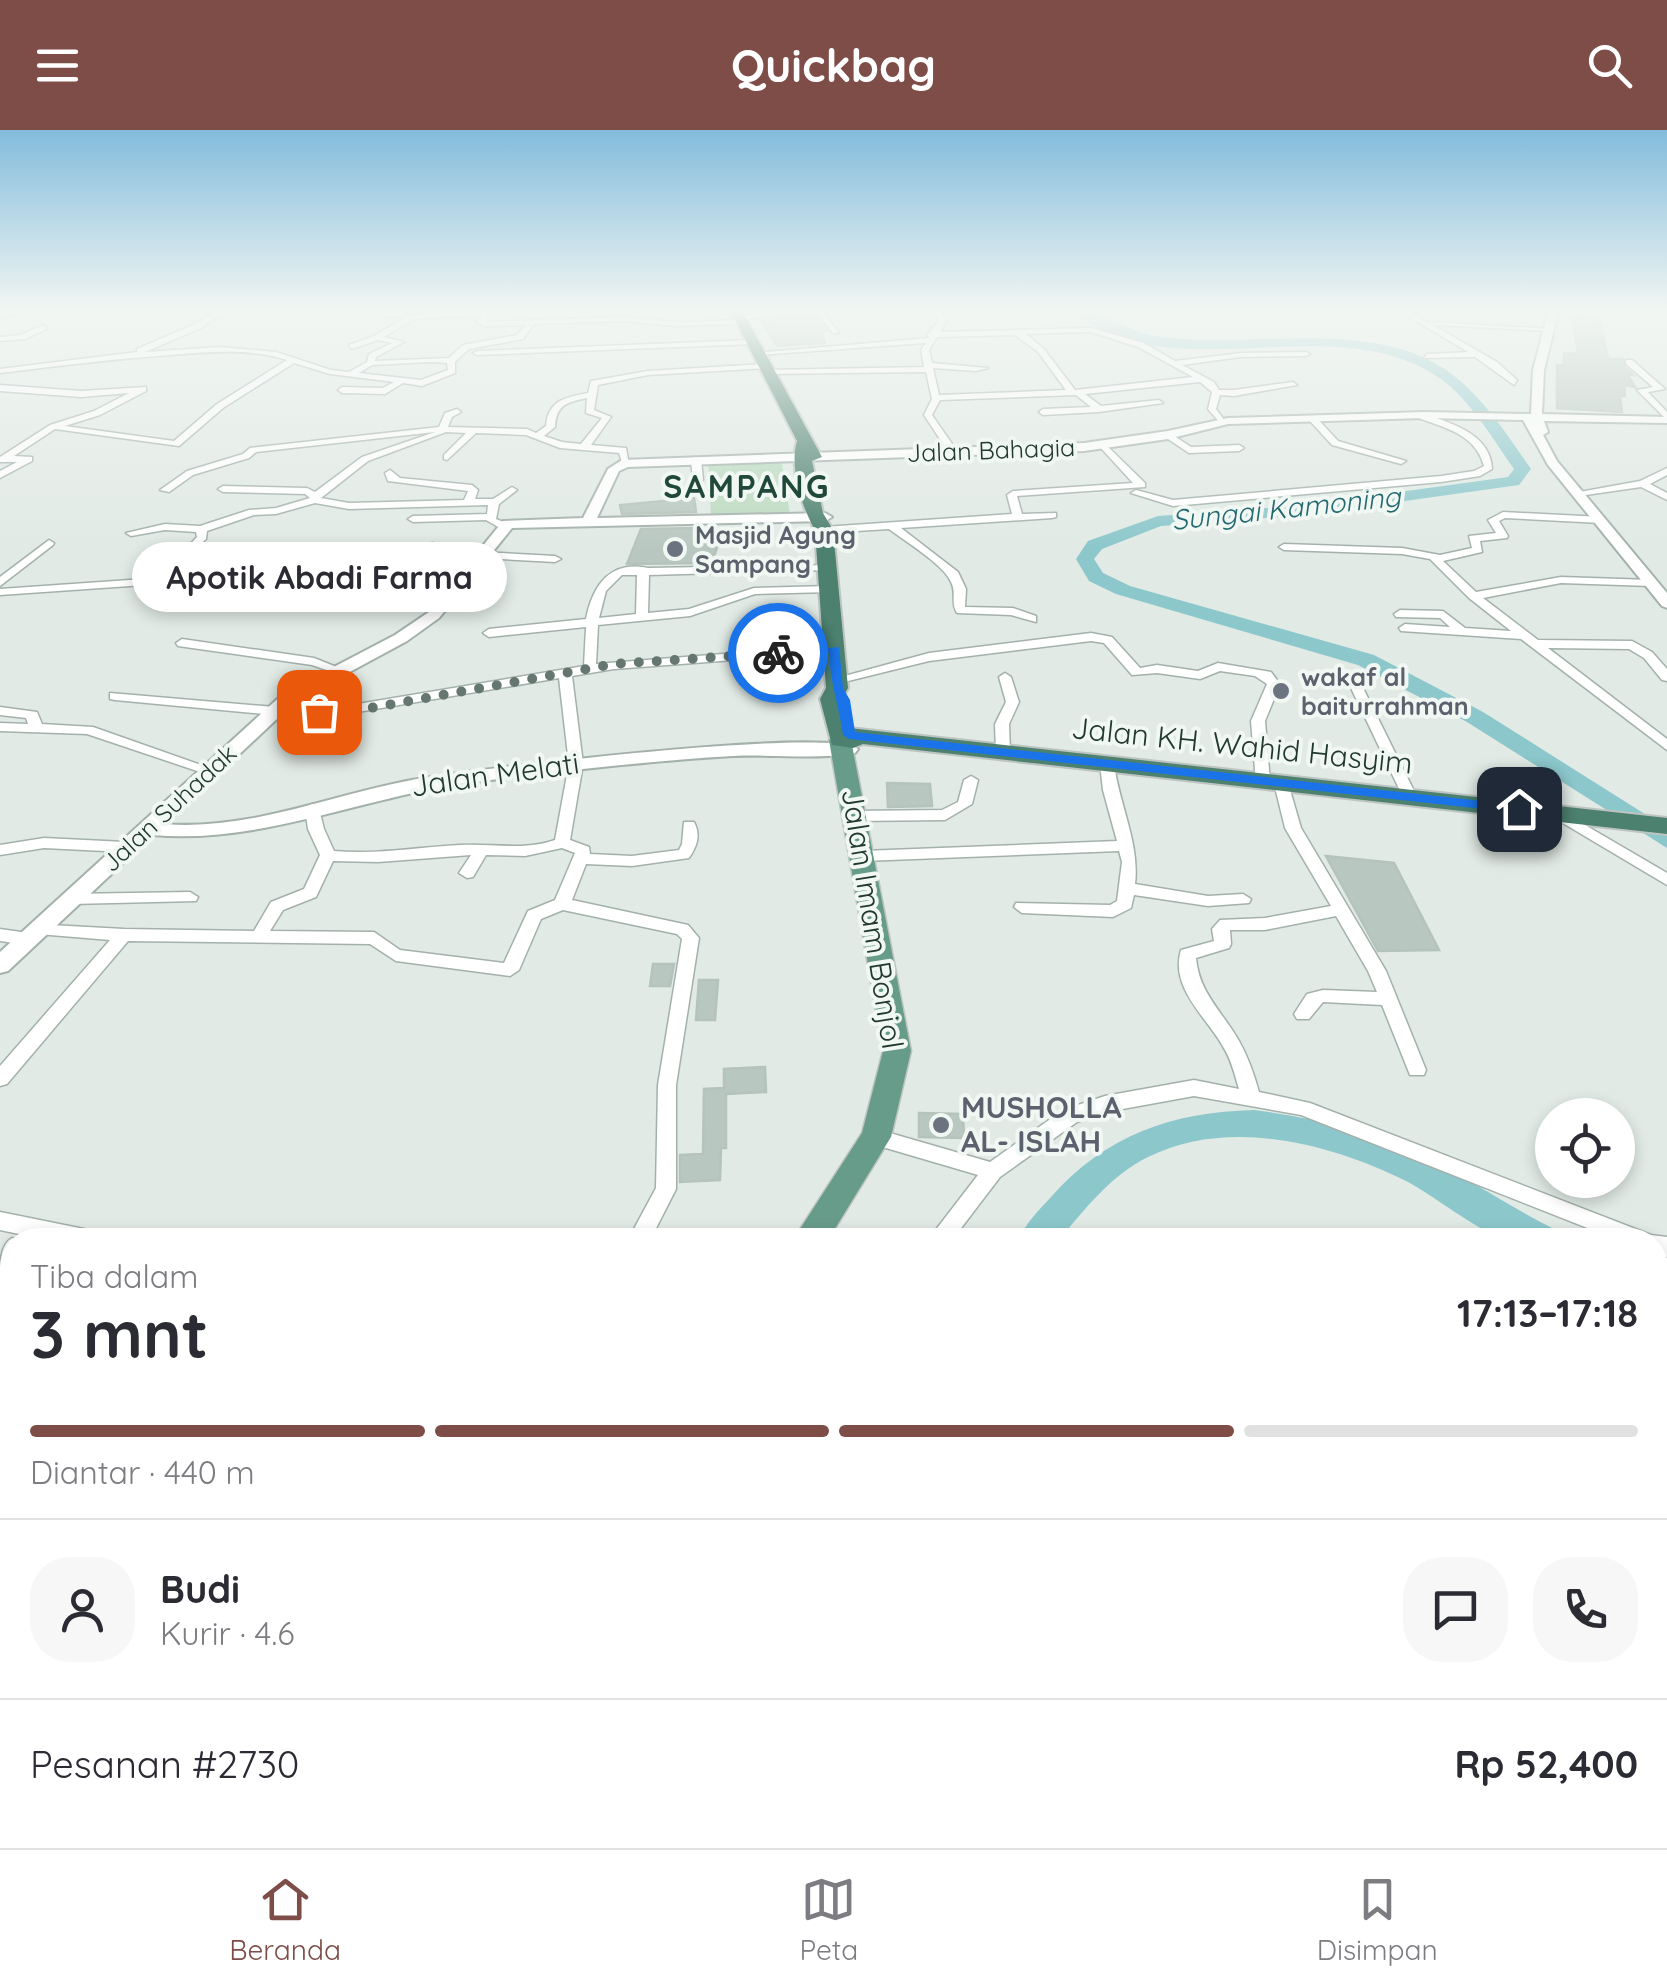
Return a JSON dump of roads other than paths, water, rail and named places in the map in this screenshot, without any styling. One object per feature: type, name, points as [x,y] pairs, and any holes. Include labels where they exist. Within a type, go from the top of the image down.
[{"type":"highway","points":[[775,389],[807,452],[822,522],[835,649],[836,684],[831,699],[848,743]]},
{"type":"highway","name":"Jalan KH. Wahid Hasyim","points":[[848,743],[916,743],[1667,826]]},
{"type":"main road","name":"Jalan Imam Bonjol","points":[[818,1228],[876,1138],[897,1051],[855,816],[848,743]]},
{"type":"street","points":[[1,460],[53,428],[97,413],[142,390],[81,394],[16,389]]},
{"type":"street","points":[[53,428],[176,444],[220,406],[247,389]]},
{"type":"street","points":[[342,390],[388,389]]},
{"type":"street","points":[[584,447],[607,418],[590,412],[592,389]]},
{"type":"street","points":[[933,389],[935,399],[928,415],[952,451]]},
{"type":"street","points":[[982,389],[984,396]]},
{"type":"street","points":[[1073,389],[1098,409]]},
{"type":"street","points":[[935,399],[1101,389]]},
{"type":"street","points":[[1221,421],[1212,409],[1216,392],[1234,394],[1266,389]]},
{"type":"street","points":[[1536,389],[1532,418],[1552,462],[1667,603]]},
{"type":"street","points":[[1658,389],[1642,390],[1667,418]]},
{"type":"street","points":[[539,435],[550,427],[551,414],[562,400],[592,396]]},
{"type":"street","points":[[1043,412],[1158,403]]},
{"type":"street","points":[[444,430],[448,415],[457,412]]},
{"type":"street","name":"Jalan Bahagia","points":[[626,463],[807,452],[1102,445],[1168,435],[1221,421],[1442,415],[1667,418]]},
{"type":"street","points":[[1136,493],[1173,503],[1425,481],[1476,474],[1489,466],[1487,455],[1470,433],[1419,416]]},
{"type":"street","points":[[1313,419],[1335,443],[1401,462]]},
{"type":"street","points":[[131,533],[165,527],[201,529],[316,498],[364,459],[444,430]]},
{"type":"street","points":[[164,490],[190,473],[246,456],[253,450],[444,430],[539,435],[550,442],[623,450],[626,463],[614,469],[590,520]]},
{"type":"street","points":[[447,457],[473,431]]},
{"type":"street","points":[[1168,435],[1189,450],[1240,448]]},
{"type":"street","points":[[1018,517],[1012,495],[1017,493],[1141,485],[1102,445]]},
{"type":"street","points":[[0,475],[29,460],[1,460]]},
{"type":"street","points":[[696,460],[698,480]]},
{"type":"street","points":[[1579,494],[1642,484],[1667,472]]},
{"type":"street","points":[[390,474],[391,479],[400,481],[468,486],[473,490],[469,501]]},
{"type":"street","points":[[1642,484],[1667,496]]},
{"type":"street","points":[[223,489],[307,491],[316,498],[348,506],[495,502],[512,490]]},
{"type":"street","points":[[495,502],[497,522]]},
{"type":"street","points":[[1284,547],[1402,551],[1436,557],[1478,550],[1473,538],[1503,536],[1493,520],[1503,514],[1601,520]]},
{"type":"street","points":[[414,519],[892,526],[1052,515]]},
{"type":"street","name":"Jalan Suhadak","points":[[0,966],[145,828],[300,690],[422,625],[483,555],[497,522]]},
{"type":"street","points":[[892,526],[954,574],[959,582],[961,610],[1014,612],[1032,619]]},
{"type":"street","points":[[184,557],[202,537],[201,529]]},
{"type":"street","points":[[0,583],[50,543]]},
{"type":"street","points":[[432,546],[483,555],[554,558]]},
{"type":"street","points":[[1436,557],[1473,596],[1667,746]]},
{"type":"street","points":[[590,668],[590,624],[597,598],[608,580],[619,572],[642,569],[829,578]]},
{"type":"street","points":[[642,569],[642,618]]},
{"type":"street","points":[[0,592],[261,574],[460,580]]},
{"type":"street","points":[[489,633],[706,608],[747,592],[829,578]]},
{"type":"street","points":[[1473,596],[1561,580],[1652,583]]},
{"type":"street","points":[[1400,614],[1444,615],[1462,632]]},
{"type":"street","points":[[1406,628],[1632,645],[1648,655],[1667,677]]},
{"type":"street","points":[[836,684],[929,657],[1091,637],[1108,640],[1136,672],[1158,669],[1200,674],[1218,667],[1266,675],[1274,684],[1258,720],[1272,782],[1293,828],[1377,971],[1385,999],[1417,1070]]},
{"type":"street","points":[[182,643],[314,662],[338,670]]},
{"type":"street","points":[[115,696],[276,711],[365,709],[590,668],[835,649]]},
{"type":"street","points":[[562,843],[576,764],[565,674]]},
{"type":"street","points":[[1003,753],[1002,724],[1013,711],[1014,701],[1006,677]]},
{"type":"street","points":[[1357,688],[1410,797]]},
{"type":"street","points":[[0,711],[32,716],[36,726]]},
{"type":"street","points":[[0,727],[88,730],[211,770]]},
{"type":"street","name":"Jalan Melati","points":[[145,828],[192,829],[312,809],[401,788],[576,764],[848,743]]},
{"type":"street","points":[[1022,907],[1113,912],[1126,904],[1130,862],[1108,764]]},
{"type":"street","points":[[855,816],[945,815],[965,804],[972,780]]},
{"type":"street","points":[[260,936],[281,903],[310,894],[328,855],[312,809]]},
{"type":"street","points":[[1558,813],[1667,880]]},
{"type":"street","points":[[582,859],[616,862],[684,854],[690,844],[689,825]]},
{"type":"street","points":[[328,855],[366,858],[482,850],[532,853],[562,843],[584,850],[562,904]]},
{"type":"street","points":[[0,850],[44,844],[125,848]]},
{"type":"street","points":[[863,856],[1125,846]]},
{"type":"street","points":[[467,872],[482,850]]},
{"type":"street","points":[[1127,888],[1186,899],[1243,899]]},
{"type":"street","points":[[71,899],[190,897]]},
{"type":"street","points":[[0,935],[374,938],[396,955],[510,970],[534,915],[562,904],[682,928],[691,938],[667,1085],[666,1189],[645,1228]]},
{"type":"street","points":[[1251,1098],[1230,1042],[1202,1009],[1193,990],[1188,954],[1222,944],[1220,929],[1226,924],[1265,924],[1343,909]]},
{"type":"street","points":[[0,1079],[124,934]]},
{"type":"street","points":[[1302,1014],[1311,1001],[1323,996],[1385,999]]},
{"type":"street","points":[[948,1228],[993,1171],[1070,1116],[1104,1104],[1194,1088],[1303,1108],[1612,1228]]},
{"type":"street","points":[[876,1138],[993,1171]]},
{"type":"waterway","name":"Sungai Kamoning","points":[[1461,389],[1523,469],[1513,481],[1305,510],[1158,521],[1095,545],[1085,559],[1096,577],[1123,590],[1366,660],[1475,717],[1667,840]]},
{"type":"waterway","name":"Sungai Kamoning","points":[[1047,1228],[1098,1172],[1133,1148],[1171,1132],[1211,1125],[1254,1124],[1296,1129],[1378,1152],[1431,1177],[1518,1228]]},
{"type":"place","name":"Masjid Agung Sampang","points":[[675,549]]},
{"type":"place","name":"wakaf al baiturrahman","points":[[1281,691]]},
{"type":"place","name":"Apotik Abadi Farma","points":[[319,712]]},
{"type":"place","name":"MUSHOLLA AL- ISLAH","points":[[941,1125]]},
{"type":"district","name":"SAMPANG","points":[[747,487]]}]
